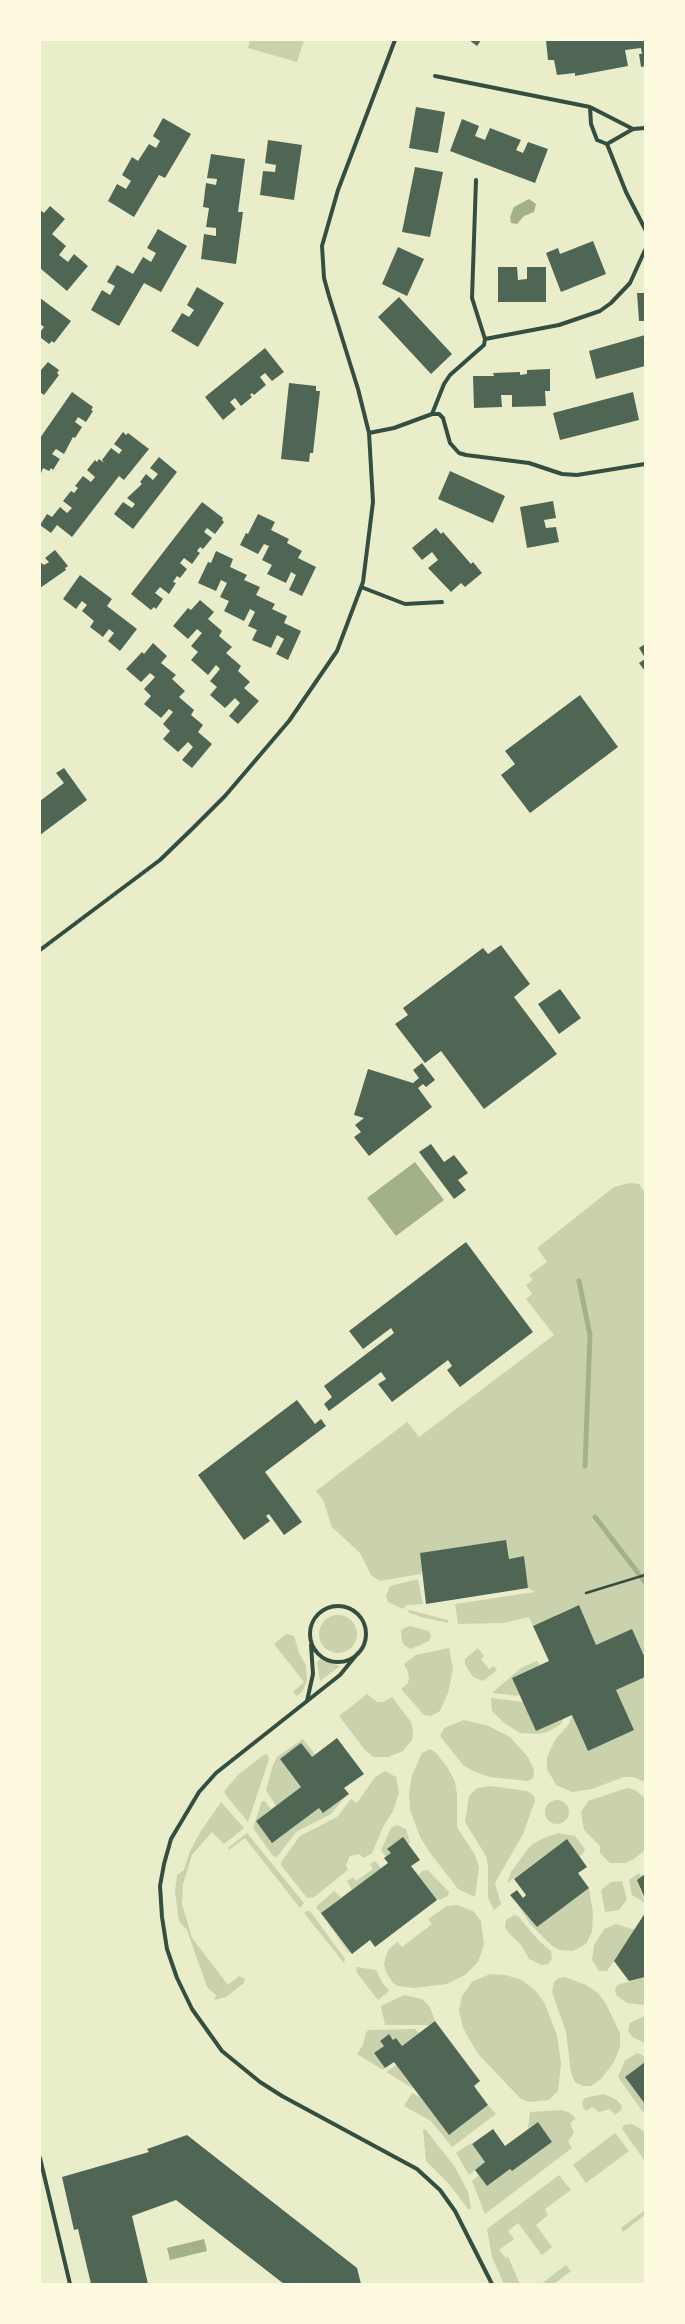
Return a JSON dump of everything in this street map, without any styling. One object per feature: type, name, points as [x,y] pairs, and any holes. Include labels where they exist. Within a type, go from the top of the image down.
[{"type":"street","points":[[40,950],[160,860],[225,796],[289,721],[337,651],[361,587],[373,502],[369,433],[352,370],[324,278],[322,246],[338,190],[395,40]]},
{"type":"street","points":[[435,76],[590,107],[634,129]]},
{"type":"street","points":[[590,107],[591,124],[597,140],[607,144],[626,192],[645,229]]},
{"type":"street","points":[[607,144],[634,129],[645,128]]},
{"type":"street","points":[[432,414],[444,384],[459,365],[482,349],[485,339],[472,298],[476,180]]},
{"type":"street","points":[[485,339],[559,325],[600,310],[611,303],[630,283],[645,250]]},
{"type":"street","points":[[369,433],[394,428],[432,414],[439,414],[443,418],[450,443],[459,453],[466,455],[529,463],[562,474],[577,475],[645,464]]},
{"type":"street","points":[[361,587],[405,604],[442,602]]},
{"type":"street","points":[[307,1701],[313,1674],[310,1634],[315,1617],[330,1606],[348,1607],[359,1615],[366,1627],[364,1646],[340,1675],[205,1783],[178,1826],[166,1858],[160,1886],[162,1917],[167,1948],[177,1978],[192,2009],[222,2051],[260,2082],[282,2096],[357,2135],[417,2169],[440,2190],[455,2211],[492,2284]]},
{"type":"street","points":[[311,1644],[323,1658],[332,1661],[342,1662],[358,1653]]},
{"type":"street","points":[[40,2158],[70,2284]]},
{"type":"path","points":[[586,1593],[645,1574]]},
{"type":"shaded area","points":[[250,40],[304,40],[297,62],[248,48]]},
{"type":"shaded area","points":[[529,199],[536,204],[534,212],[524,216],[517,224],[511,223],[510,217],[514,207]]},
{"type":"shaded area","points":[[415,1162],[444,1200],[396,1236],[367,1198]]},
{"type":"shaded area","points":[[630,1183],[639,1184],[645,1193],[645,1658],[596,1645],[578,1605],[533,1626],[529,1617],[503,1623],[458,1624],[455,1604],[535,1592],[528,1588],[524,1556],[509,1559],[506,1540],[421,1572],[421,1574],[380,1581],[371,1575],[360,1553],[332,1527],[323,1500],[316,1491],[407,1422],[419,1437],[554,1335],[526,1299],[532,1294],[526,1285],[533,1280],[529,1275],[547,1262],[537,1248],[614,1187]]},
{"type":"shaded area","points":[[418,1579],[423,1604],[407,1605],[403,1609],[388,1602],[386,1596],[390,1586]]},
{"type":"shaded area","points":[[409,1610],[448,1620],[448,1623],[421,1617],[408,1612]]},
{"type":"shaded area","points":[[334,1615],[342,1615],[349,1618],[354,1623],[357,1634],[354,1645],[349,1650],[342,1653],[334,1653],[327,1650],[322,1645],[319,1638],[319,1630],[322,1623],[327,1618]]},
{"type":"shaded area","points":[[410,1626],[429,1631],[431,1636],[429,1641],[411,1649],[405,1646],[402,1642],[401,1631]]},
{"type":"shaded area","points":[[286,1634],[294,1636],[299,1653],[306,1665],[307,1681],[302,1692],[297,1696],[293,1692],[304,1682],[274,1644]]},
{"type":"shaded area","points":[[449,1648],[453,1669],[448,1693],[440,1711],[431,1716],[424,1715],[401,1689],[408,1683],[409,1678],[404,1664],[416,1655]]},
{"type":"shaded area","points":[[478,1648],[484,1656],[481,1659],[489,1669],[494,1666],[497,1670],[483,1681],[473,1677],[465,1664],[465,1659]]},
{"type":"shaded area","points":[[320,1659],[340,1666],[320,1681],[317,1662]]},
{"type":"shaded area","points":[[537,1661],[540,1665],[512,1678],[520,1696],[492,1693],[521,1668]]},
{"type":"shaded area","points":[[645,1677],[645,1782],[633,1777],[624,1777],[592,1789],[572,1792],[556,1785],[547,1769],[547,1757],[555,1740],[569,1724],[572,1715],[616,1690]]},
{"type":"shaded area","points":[[367,1694],[377,1702],[383,1702],[392,1697],[411,1722],[413,1731],[412,1740],[403,1751],[388,1757],[373,1757],[365,1750],[339,1716]]},
{"type":"shaded area","points":[[491,1698],[523,1702],[536,1731],[564,1718],[560,1725],[547,1732],[538,1734],[520,1733],[504,1723],[492,1711]]},
{"type":"shaded area","points":[[464,1720],[489,1726],[510,1737],[528,1757],[534,1770],[533,1778],[528,1781],[490,1777],[475,1772],[463,1765],[440,1736],[444,1728]]},
{"type":"shaded area","points":[[303,1739],[315,1754],[312,1757],[301,1787],[276,1806],[266,1790],[273,1765],[277,1757]]},
{"type":"shaded area","points":[[430,1749],[436,1753],[448,1768],[455,1782],[457,1794],[457,1827],[475,1855],[479,1867],[475,1897],[458,1889],[431,1854],[420,1837],[410,1810],[409,1793],[412,1775],[422,1753]]},
{"type":"shaded area","points":[[265,1754],[268,1755],[269,1759],[248,1822],[225,1794],[225,1790],[239,1774]]},
{"type":"shaded area","points":[[385,1771],[396,1777],[399,1792],[393,1811],[384,1825],[372,1853],[364,1858],[359,1854],[350,1856],[346,1865],[348,1870],[314,1897],[307,1898],[281,1865],[281,1862],[300,1836],[337,1817],[351,1799],[357,1803],[375,1777]]},
{"type":"shaded area","points":[[490,1786],[527,1791],[534,1796],[535,1801],[523,1834],[495,1883],[501,1904],[494,1910],[488,1898],[488,1867],[486,1856],[465,1822],[469,1796],[477,1788]]},
{"type":"shaded area","points":[[627,1788],[635,1790],[645,1798],[645,1850],[634,1859],[625,1863],[610,1863],[600,1853],[600,1846],[584,1830],[581,1812],[588,1801]]},
{"type":"shaded area","points":[[346,1796],[331,1814],[296,1832],[277,1857],[273,1856],[253,1828],[262,1801],[265,1801],[271,1809],[256,1821],[319,1808],[323,1813]]},
{"type":"shaded area","points":[[557,1800],[565,1804],[569,1812],[565,1820],[557,1824],[549,1820],[545,1812],[549,1804]]},
{"type":"shaded area","points":[[221,1802],[244,1828],[224,1844],[212,1832],[192,1855],[183,1884],[182,1904],[192,1938],[228,1985],[239,1976],[245,1979],[244,1983],[226,1997],[214,2000],[216,1995],[207,1987],[187,1930],[179,1921],[175,1892],[177,1875],[184,1870],[190,1851],[201,1831]]},
{"type":"shaded area","points":[[397,1825],[406,1829],[410,1843],[387,1849],[391,1853],[386,1857],[381,1850],[391,1828]]},
{"type":"shaded area","points":[[247,1833],[304,1903],[300,1908],[245,1838],[229,1850],[228,1848]]},
{"type":"shaded area","points":[[558,1833],[575,1836],[585,1849],[583,1854],[579,1856],[567,1840],[507,1883],[511,1872],[531,1845]]},
{"type":"shaded area","points":[[375,1861],[381,1868],[352,1890],[347,1881],[353,1877],[356,1881],[373,1869],[370,1864]]},
{"type":"shaded area","points":[[428,1870],[449,1892],[448,1896],[439,1900],[434,1898],[418,1876],[422,1871]]},
{"type":"shaded area","points":[[639,1873],[642,1876],[637,1880],[645,1903],[632,1895],[629,1880]]},
{"type":"shaded area","points":[[622,1881],[627,1899],[619,1910],[605,1912],[601,1890],[611,1882]]},
{"type":"shaded area","points":[[589,1888],[593,1913],[592,1932],[586,1944],[573,1951],[560,1950],[551,1945],[531,1925],[518,1905],[519,1904],[537,1927]]},
{"type":"shaded area","points":[[334,1891],[341,1897],[321,1913],[350,1952],[349,1953],[316,1907]]},
{"type":"shaded area","points":[[457,1905],[473,1911],[481,1921],[484,1945],[478,1962],[465,1975],[447,1984],[414,1988],[398,1986],[393,1983],[386,1972],[384,1963],[388,1950],[397,1942],[402,1947],[432,1924],[428,1919],[447,1906]]},
{"type":"shaded area","points":[[310,1911],[345,1959],[344,1963],[304,1913]]},
{"type":"shaded area","points":[[514,1915],[518,1916],[539,1941],[551,1951],[552,1959],[548,1964],[542,1965],[529,1959],[522,1946],[508,1932],[505,1927],[506,1920]]},
{"type":"shaded area","points":[[616,1924],[635,1930],[607,1971],[599,1971],[592,1960],[594,1945],[604,1929]]},
{"type":"shaded area","points":[[356,1967],[376,1970],[383,1984],[389,1990],[387,1993],[378,2000],[357,1973]]},
{"type":"shaded area","points":[[490,1974],[505,1975],[520,1979],[534,1989],[544,2002],[557,2035],[561,2063],[558,2091],[549,2100],[529,2102],[520,2098],[478,2054],[463,2028],[459,2011],[462,1996],[472,1982]]},
{"type":"shaded area","points":[[565,1977],[586,1985],[598,1993],[606,2004],[620,2033],[620,2046],[614,2062],[601,2079],[591,2086],[583,2086],[575,2082],[571,2073],[566,2032],[552,1992],[554,1982],[559,1978]]},
{"type":"shaded area","points":[[645,1977],[645,2005],[627,2003],[617,1996],[615,1990],[617,1985]]},
{"type":"shaded area","points":[[404,1995],[422,1999],[430,2007],[435,2021],[430,2025],[385,2025],[381,2006]]},
{"type":"shaded area","points":[[645,2016],[645,2043],[632,2037],[628,2030],[630,2023]]},
{"type":"shaded area","points":[[415,2029],[419,2033],[402,2046],[396,2038],[393,2040],[389,2034],[380,2041],[384,2046],[374,2053],[385,2068],[383,2070],[357,2054],[363,2045],[366,2032],[369,2030]]},
{"type":"shaded area","points":[[638,2053],[645,2057],[645,2062],[625,2077],[645,2104],[645,2115],[618,2077],[625,2060]]},
{"type":"shaded area","points":[[396,2065],[414,2089],[386,2072]]},
{"type":"shaded area","points":[[412,2093],[420,2097],[449,2135],[488,2105],[496,2114],[452,2147],[431,2121],[404,2106]]},
{"type":"shaded area","points":[[604,2094],[617,2100],[622,2106],[621,2110],[615,2115],[610,2109],[599,2112],[592,2107],[586,2111],[582,2102],[585,2098]]},
{"type":"shaded area","points":[[561,2110],[568,2112],[576,2118],[570,2123],[574,2133],[568,2141],[572,2148],[485,2214],[472,2181],[479,2175],[487,2186],[510,2169],[512,2171],[552,2142],[538,2122],[528,2129],[530,2112]]},
{"type":"shaded area","points":[[632,2124],[645,2132],[645,2161],[622,2129],[624,2125]]},
{"type":"shaded area","points":[[425,2129],[455,2167],[468,2192],[471,2209],[468,2209],[449,2184],[426,2161],[423,2130]]},
{"type":"shaded area","points":[[615,2133],[629,2151],[586,2183],[573,2165]]},
{"type":"shaded area","points":[[471,2143],[485,2162],[469,2175],[456,2153]]},
{"type":"shaded area","points":[[559,2175],[571,2190],[545,2209],[548,2215],[536,2225],[552,2247],[542,2255],[518,2223],[508,2231],[514,2239],[499,2250],[506,2258],[508,2257],[520,2284],[504,2284],[492,2257],[487,2229]]},
{"type":"shaded area","points":[[645,2210],[645,2215],[623,2232],[621,2228]]},
{"type":"shaded area","points":[[204,2239],[207,2251],[170,2260],[167,2248]]},
{"type":"shaded area","points":[[566,2265],[571,2271],[554,2284],[541,2284]]},
{"type":"building","points":[[469,40],[481,40],[477,46]]},
{"type":"building","points":[[546,40],[645,40],[645,66],[641,67],[639,54],[642,54],[641,48],[625,50],[628,66],[575,76],[575,73],[557,75],[554,60],[548,60]]},
{"type":"building","points":[[416,107],[445,112],[438,153],[409,148]]},
{"type":"building","points":[[163,118],[191,134],[165,178],[159,175],[134,217],[108,201],[117,184],[126,189],[131,181],[122,175],[132,157],[138,161],[149,144],[156,148],[160,141],[153,136]]},
{"type":"building","points":[[462,119],[479,126],[475,136],[485,140],[490,128],[521,140],[516,150],[523,153],[528,142],[548,149],[535,183],[450,151]]},
{"type":"building","points":[[268,140],[302,145],[294,200],[260,195],[263,171],[275,172],[276,165],[265,163]]},
{"type":"building","points":[[211,154],[245,159],[238,212],[243,212],[236,264],[201,259],[204,234],[216,236],[216,228],[206,227],[209,208],[203,207],[206,183],[216,185],[217,179],[207,178]]},
{"type":"building","points":[[415,167],[443,172],[430,237],[402,232]]},
{"type":"building","points":[[50,206],[65,219],[52,234],[66,246],[59,255],[68,262],[74,254],[88,266],[67,291],[40,268],[40,210],[44,213]]},
{"type":"building","points":[[158,229],[187,246],[161,292],[144,283],[119,326],[91,310],[102,290],[110,295],[115,286],[107,282],[117,265],[133,274],[143,257],[151,262],[156,253],[147,248]]},
{"type":"building","points":[[593,241],[606,274],[561,292],[546,253],[558,248],[560,254]]},
{"type":"building","points":[[398,247],[424,259],[407,296],[382,284]]},
{"type":"building","points":[[498,267],[517,267],[518,280],[527,279],[527,267],[546,267],[546,302],[498,302]]},
{"type":"building","points":[[197,287],[224,303],[198,347],[171,331],[182,313],[189,317],[194,310],[187,305]]},
{"type":"building","points":[[637,293],[645,293],[645,321],[639,321]]},
{"type":"building","points":[[399,297],[452,354],[431,374],[378,317]]},
{"type":"building","points":[[40,298],[71,321],[54,343],[52,341],[49,344],[40,337],[40,332],[44,327],[40,324]]},
{"type":"building","points":[[645,335],[645,366],[596,379],[589,351]]},
{"type":"building","points":[[265,348],[284,372],[272,381],[265,373],[260,377],[266,385],[254,395],[252,393],[250,395],[252,397],[241,406],[235,398],[230,402],[236,409],[223,420],[205,397]]},
{"type":"building","points":[[48,362],[59,370],[57,373],[59,375],[44,395],[40,392],[40,369],[41,370]]},
{"type":"building","points":[[550,369],[550,391],[545,391],[546,406],[512,407],[512,395],[501,395],[502,407],[474,408],[473,376],[494,376],[493,373],[520,372],[520,375],[527,374],[527,370]]},
{"type":"building","points":[[289,383],[316,386],[316,391],[320,391],[313,453],[310,453],[309,462],[281,459]]},
{"type":"building","points":[[72,392],[93,407],[91,410],[93,411],[86,422],[78,417],[75,422],[82,427],[75,438],[73,437],[64,454],[56,449],[52,454],[60,459],[53,470],[51,468],[49,471],[43,468],[40,476],[40,438]]},
{"type":"building","points":[[633,392],[639,420],[560,440],[553,413]]},
{"type":"building","points":[[123,432],[126,435],[128,433],[149,449],[124,480],[119,476],[72,537],[57,525],[51,533],[40,525],[47,514],[52,517],[60,507],[67,513],[72,508],[63,501],[71,491],[74,493],[78,488],[75,486],[83,476],[91,482],[95,477],[87,470],[95,460],[97,462],[99,459],[104,463],[102,460],[111,448],[119,454],[122,450],[114,444]]},
{"type":"building","points":[[159,457],[177,472],[133,529],[114,514],[123,502],[132,508],[135,504],[127,498],[142,484],[140,482],[146,474],[153,480],[158,474],[150,468]]},
{"type":"building","points":[[450,471],[505,496],[493,523],[438,499]]},
{"type":"building","points":[[553,501],[556,518],[544,520],[546,528],[556,527],[559,542],[527,548],[520,507]]},
{"type":"building","points":[[202,502],[223,518],[222,520],[224,522],[215,534],[207,528],[204,532],[212,538],[203,549],[200,547],[197,551],[200,553],[192,564],[184,558],[180,563],[187,569],[180,578],[177,576],[173,582],[176,583],[169,594],[160,587],[155,593],[163,599],[156,609],[154,607],[151,610],[131,594]]},
{"type":"building","points":[[258,514],[275,522],[271,530],[289,539],[287,543],[302,551],[298,558],[316,567],[302,596],[289,590],[296,575],[291,572],[286,583],[267,574],[272,565],[262,560],[269,546],[264,544],[258,554],[240,545],[246,533],[248,534]]},
{"type":"building","points":[[436,528],[441,534],[443,532],[471,564],[473,562],[482,573],[465,587],[461,583],[451,592],[428,568],[438,560],[432,552],[422,560],[412,548]]},
{"type":"building","points":[[55,550],[68,566],[65,568],[66,570],[40,588],[40,562],[44,565],[49,562],[45,558]]},
{"type":"building","points":[[216,551],[233,559],[230,567],[247,575],[244,580],[260,587],[256,595],[275,604],[272,609],[287,616],[284,623],[301,631],[288,660],[276,654],[284,639],[277,635],[271,648],[252,640],[257,630],[248,626],[255,612],[250,609],[244,621],[224,611],[229,601],[220,597],[227,583],[221,580],[216,591],[198,583],[208,562],[211,563]]},
{"type":"building","points":[[80,575],[112,599],[107,606],[137,629],[120,651],[108,641],[114,633],[109,629],[103,637],[90,627],[94,621],[82,611],[87,605],[82,601],[76,609],[63,599]]},
{"type":"building","points":[[200,600],[214,612],[208,619],[222,631],[219,636],[232,647],[226,653],[241,666],[238,671],[250,682],[244,688],[259,701],[238,724],[229,716],[240,703],[235,698],[225,708],[210,695],[217,687],[210,681],[220,669],[216,665],[208,675],[191,660],[198,652],[191,646],[202,633],[197,629],[188,639],[173,626],[188,608],[191,610]]},
{"type":"building","points":[[153,643],[167,656],[161,663],[176,675],[172,679],[185,691],[179,697],[194,710],[191,715],[203,725],[198,732],[212,744],[192,768],[182,760],[193,747],[188,742],[178,752],[163,739],[170,731],[163,724],[173,712],[169,709],[161,718],[144,704],[151,696],[144,689],[155,677],[150,673],[141,682],[126,669],[142,652],[144,654]]},
{"type":"building","points":[[645,644],[645,658],[639,648]]},
{"type":"building","points":[[645,659],[645,671],[639,663]]},
{"type":"building","points":[[580,695],[618,747],[530,813],[501,775],[515,764],[505,751]]},
{"type":"building","points":[[64,768],[87,800],[40,835],[40,801],[64,783],[56,773]]},
{"type":"building","points":[[501,945],[530,984],[514,997],[557,1054],[484,1109],[441,1051],[425,1063],[395,1024],[408,1015],[403,1008],[483,948],[488,954]]},
{"type":"building","points":[[560,989],[581,1018],[559,1034],[538,1004]]},
{"type":"building","points":[[422,1063],[435,1080],[426,1087],[423,1084],[418,1088],[432,1107],[369,1156],[354,1137],[361,1132],[355,1125],[364,1118],[354,1115],[368,1069],[413,1083],[419,1078],[413,1070]]},
{"type":"building","points":[[431,1144],[444,1162],[454,1155],[468,1173],[458,1180],[466,1190],[454,1199],[419,1152]]},
{"type":"building","points":[[466,1242],[533,1332],[460,1387],[447,1370],[452,1366],[448,1360],[392,1402],[378,1384],[386,1379],[381,1372],[329,1411],[324,1404],[332,1397],[324,1386],[394,1333],[391,1328],[363,1349],[349,1331]]},
{"type":"building","points":[[297,1400],[315,1424],[321,1419],[326,1426],[265,1472],[302,1522],[284,1535],[269,1514],[266,1516],[270,1521],[244,1540],[198,1475]]},
{"type":"building","points":[[506,1540],[509,1559],[524,1556],[528,1588],[426,1604],[420,1553]]},
{"type":"building","points":[[579,1605],[596,1645],[632,1629],[645,1658],[645,1677],[616,1690],[634,1730],[588,1751],[572,1715],[536,1731],[512,1678],[549,1661],[533,1626]]},
{"type":"building","points":[[337,1738],[364,1774],[344,1788],[349,1794],[323,1813],[319,1808],[272,1843],[256,1821],[301,1787],[280,1759],[301,1743],[312,1757]]},
{"type":"building","points":[[403,1837],[420,1860],[411,1866],[437,1900],[375,1947],[370,1940],[352,1954],[321,1913],[388,1863],[384,1858],[391,1853],[387,1849]]},
{"type":"building","points":[[567,1839],[587,1867],[578,1873],[589,1888],[537,1927],[510,1895],[517,1890],[523,1898],[526,1895],[514,1879]]},
{"type":"building","points":[[645,1874],[645,1899],[637,1880]]},
{"type":"building","points":[[645,1913],[645,1977],[629,1981],[614,1961]]},
{"type":"building","points":[[435,2021],[480,2081],[474,2086],[488,2105],[449,2135],[394,2062],[385,2068],[374,2053],[384,2046],[380,2041],[389,2034],[393,2040],[396,2038],[402,2046]]},
{"type":"building","points":[[645,2062],[645,2104],[625,2077]]},
{"type":"building","points":[[538,2122],[552,2142],[512,2171],[510,2169],[487,2186],[475,2170],[485,2162],[472,2144],[493,2129],[505,2146]]},
{"type":"building","points":[[187,2135],[357,2268],[361,2284],[284,2284],[176,2200],[132,2216],[148,2284],[91,2284],[78,2229],[74,2230],[62,2177],[149,2152],[147,2149]]},
{"type":"waterway","points":[[579,1281],[590,1335],[585,1466]]},
{"type":"waterway","points":[[595,1517],[645,1582]]}]
